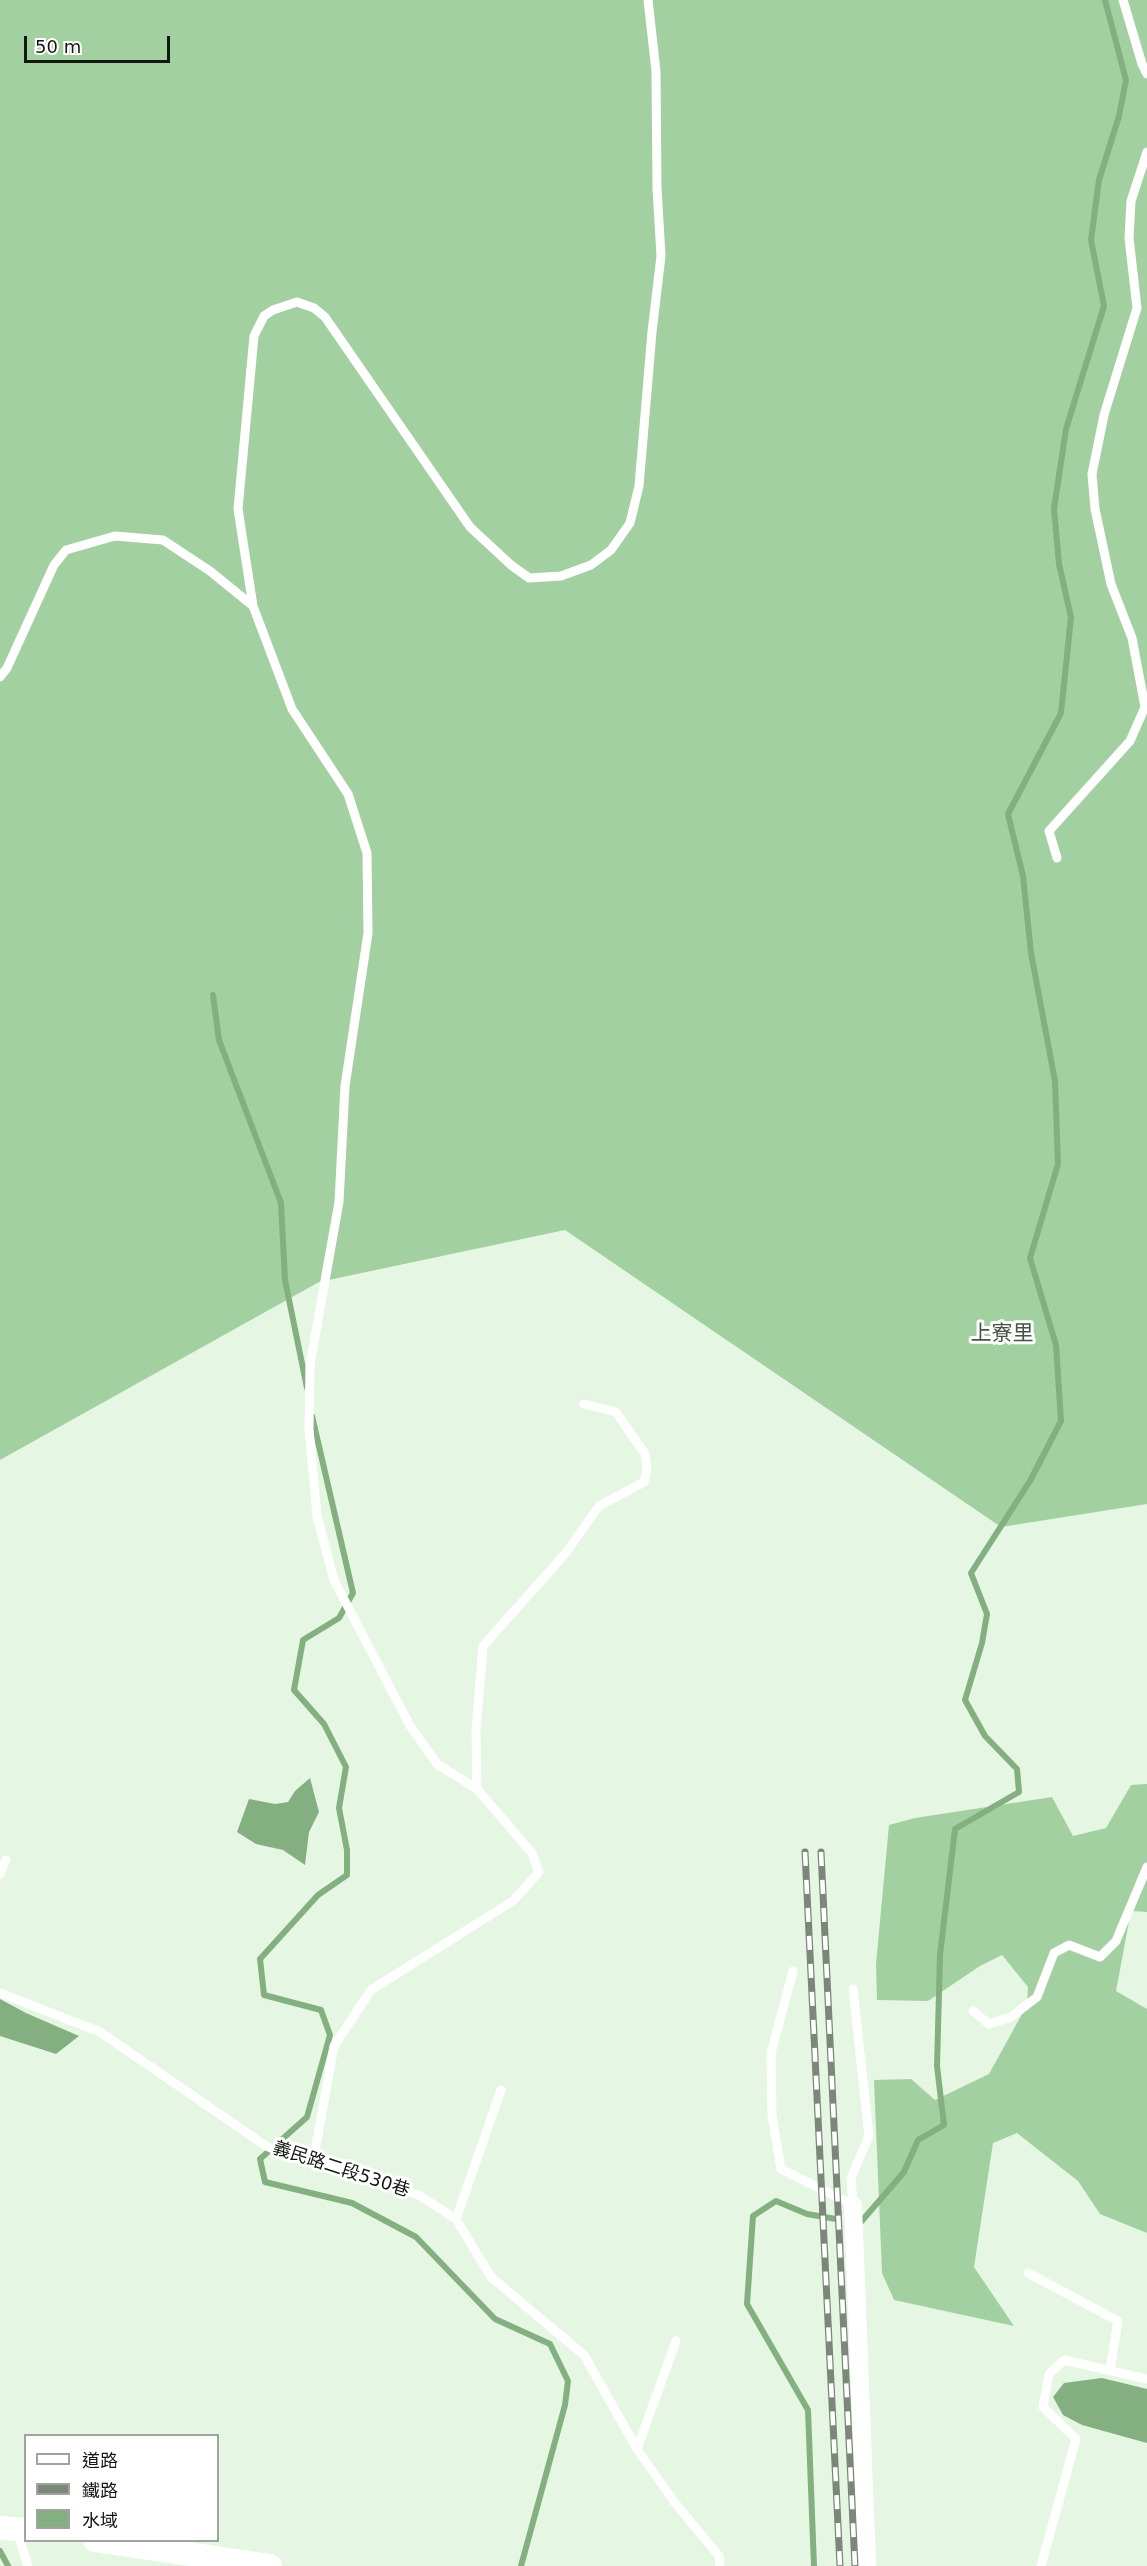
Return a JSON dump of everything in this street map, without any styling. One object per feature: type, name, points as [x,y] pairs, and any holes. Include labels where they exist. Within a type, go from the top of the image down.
[{"type":"street","points":[[853,2205],[867,2566]]},
{"type":"street","points":[[101,2542],[270,2566]]},
{"type":"lane","points":[[314,2157],[334,2046],[371,1990],[513,1901],[539,1872],[532,1854],[477,1789],[437,1764],[409,1724],[334,1580],[317,1516],[309,1429],[310,1365],[339,1202],[345,1086],[368,933],[367,853],[348,794],[292,709],[253,606],[238,509],[254,336],[264,316],[286,304],[297,302],[314,308],[325,317],[470,527],[511,565],[529,578],[561,576],[591,565],[610,550],[630,523],[639,486],[661,256],[657,188],[656,71],[648,0]]},
{"type":"lane","points":[[1123,0],[1147,74]]},
{"type":"lane","points":[[1057,858],[1049,831],[1130,741],[1145,707],[1132,638],[1111,584],[1095,509],[1092,474],[1104,415],[1137,308],[1130,238],[1131,201],[1147,152]]},
{"type":"lane","points":[[0,677],[7,668],[54,565],[66,550],[115,536],[163,540],[210,571],[253,606]]},
{"type":"lane","points":[[477,1789],[476,1731],[483,1646],[565,1554],[599,1506],[644,1482],[647,1469],[645,1454],[616,1412],[584,1404]]},
{"type":"lane","points":[[0,1874],[6,1860]]},
{"type":"lane","points":[[973,2011],[989,2024],[1011,2017],[1037,1997],[1054,1953],[1069,1945],[1100,1957],[1116,1941],[1147,1868]]},
{"type":"lane","points":[[793,1971],[771,2053],[772,2116],[782,2169],[853,2205]]},
{"type":"lane","points":[[853,1989],[869,2136],[851,2178],[853,2205]]},
{"type":"lane","name":"義民路二段530巷","points":[[0,1993],[100,2032],[266,2146],[284,2154],[314,2157],[371,2180],[419,2195],[456,2219],[491,2277],[584,2355],[637,2449],[675,2503],[719,2556],[720,2566]]},
{"type":"lane","points":[[456,2219],[501,2090]]},
{"type":"lane","points":[[1028,2273],[1118,2321],[1110,2370]]},
{"type":"lane","points":[[637,2449],[676,2341]]},
{"type":"lane","points":[[1041,2566],[1076,2439],[1043,2407],[1049,2374],[1064,2360],[1147,2379]]},
{"type":"lane","points":[[14,2529],[28,2566]]},
{"type":"shaded area","points":[[0,0],[1147,0],[1147,1504],[1001,1527],[565,1230],[319,1282],[0,1460]]},
{"type":"shaded area","points":[[1147,1784],[1147,1912],[1131,1911],[1116,1991],[1147,2009],[1147,2233],[1100,2214],[1078,2181],[1017,2133],[993,2143],[974,2267],[1014,2326],[894,2300],[882,2273],[874,2080],[911,2079],[935,2100],[989,2074],[1027,2005],[1028,1987],[1002,1955],[980,1966],[928,2001],[877,2000],[876,1964],[889,1825],[915,1818],[1052,1797],[1073,1836],[1106,1828],[1131,1785]]},
{"type":"water","points":[[310,1778],[319,1812],[309,1832],[305,1865],[283,1850],[256,1844],[237,1832],[249,1799],[275,1804],[288,1802],[295,1791]]},
{"type":"water","points":[[0,1999],[79,2036],[56,2054],[0,2036]]},
{"type":"water","points":[[1102,2378],[1147,2389],[1147,2443],[1082,2425],[1063,2415],[1053,2397],[1064,2383]]},
{"type":"waterway","points":[[860,2223],[904,2172],[918,2140],[944,2125],[937,2066],[940,1955],[955,1829],[1019,1792],[1017,1769],[985,1736],[965,1700],[982,1643],[987,1614],[971,1573],[1030,1481],[1061,1421],[1056,1345],[1030,1258],[1058,1164],[1055,1081],[1031,953],[1023,876],[1008,814],[1061,713],[1071,617],[1059,564],[1054,509],[1066,429],[1104,306],[1091,240],[1099,180],[1119,116],[1126,80],[1105,0]]},
{"type":"waterway","points":[[213,995],[219,1040],[281,1203],[285,1280],[307,1388]]},
{"type":"waterway","points":[[312,1416],[353,1593],[339,1618],[303,1640],[294,1690],[324,1724],[346,1767],[339,1808],[347,1850],[347,1875],[318,1895],[260,1959],[264,1995],[321,2010],[330,2035],[307,2117],[260,2159],[265,2182],[352,2203],[416,2237],[495,2319],[550,2344],[568,2381],[565,2405],[521,2566]]},
{"type":"waterway","points":[[814,2566],[808,2410],[747,2304],[753,2216],[776,2201],[807,2214],[836,2219]]},
{"type":"waterway","points":[[0,2551],[8,2566]]},
{"type":"railway","points":[[805,1852],[840,2566]]},
{"type":"railway","points":[[821,1852],[855,2566]]},
{"type":"district","name":"上寮里","points":[[1002,1335]]}]
